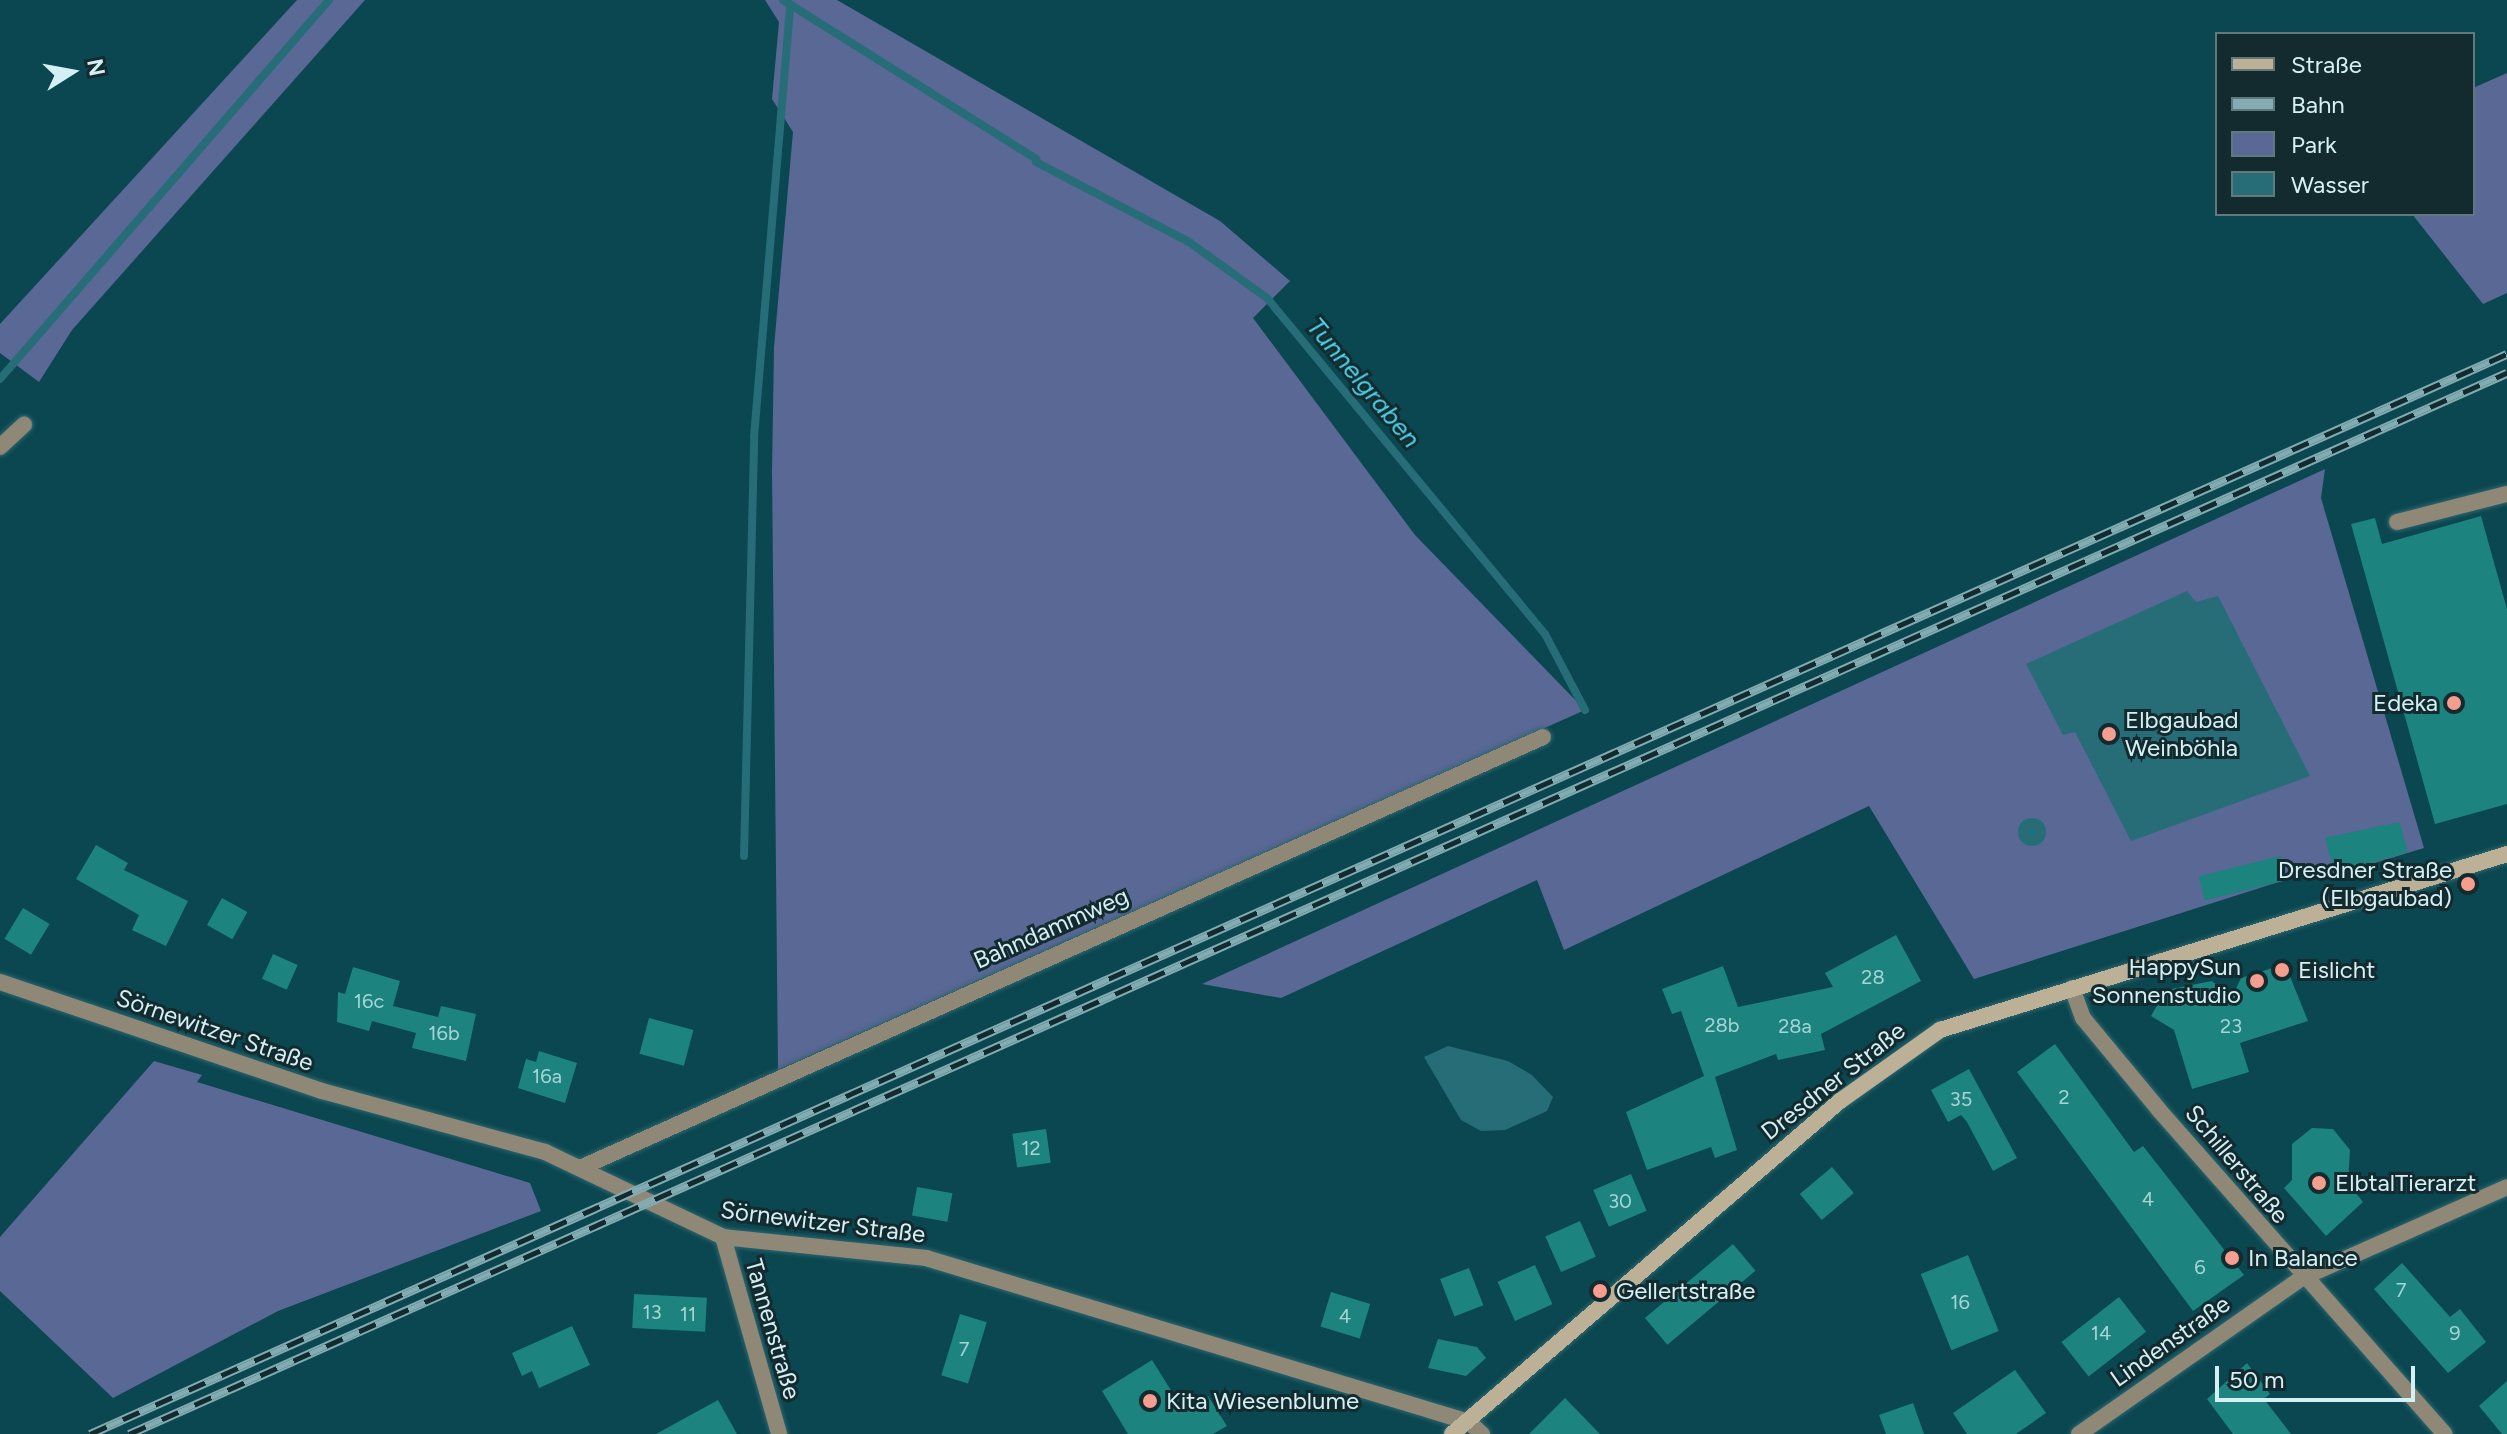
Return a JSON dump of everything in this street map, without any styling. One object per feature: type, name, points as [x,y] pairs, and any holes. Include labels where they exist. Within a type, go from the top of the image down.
[{"type":"main road","name":"Dresdner Straße","points":[[1452,1434],[1476,1428],[1886,1063],[1951,1026],[2507,854]]},
{"type":"street","points":[[0,447],[24,425]]},
{"type":"street","points":[[2397,522],[2507,494]]},
{"type":"street","name":"Bahndammweg","points":[[580,1168],[1543,737]]},
{"type":"street","name":"Sörnewitzer Straße","points":[[0,982],[322,1091],[545,1152],[723,1237],[926,1258],[1476,1428]]},
{"type":"street","name":"Schillerstraße","points":[[2072,988],[2083,1018],[2302,1278],[2445,1434]]},
{"type":"street","name":"Lindenstraße","points":[[2079,1434],[2302,1278],[2507,1187]]},
{"type":"street","name":"Tannenstraße","points":[[723,1237],[779,1434]]},
{"type":"green space","points":[[297,0],[365,0],[72,330],[39,382],[0,353],[0,324]]},
{"type":"green space","points":[[765,0],[837,0],[1220,221],[1290,281],[1253,318],[1415,535],[1585,710],[778,1070],[772,472],[774,347],[793,132],[772,99],[779,22]]},
{"type":"green space","points":[[2507,73],[2507,293],[2483,304],[2414,216],[2475,216],[2475,87]]},
{"type":"green space","name":"Elbgaubad Weinböhla","points":[[2325,469],[2321,498],[2424,848],[2335,875],[2326,867],[1974,979],[1869,806],[1564,950],[1537,880],[1281,998],[1202,984]]},
{"type":"green space","points":[[154,1061],[202,1075],[197,1082],[530,1183],[541,1211],[278,1311],[113,1398],[0,1291],[0,1237]]},
{"type":"water","points":[[2187,591],[2196,602],[2218,596],[2310,776],[2131,841],[2075,732],[2063,735],[2026,664]]},
{"type":"water","points":[[2032,818],[2042,822],[2046,832],[2042,842],[2032,846],[2022,842],[2018,832],[2022,822]]},
{"type":"water","points":[[1448,1046],[1508,1061],[1532,1075],[1553,1097],[1547,1111],[1505,1130],[1481,1131],[1461,1120],[1424,1057]]},
{"type":"building","name":"Edeka","points":[[2481,516],[2507,609],[2507,804],[2435,824],[2351,524],[2375,518],[2382,544]]},
{"type":"building","points":[[2399,822],[2408,852],[2335,874],[2325,838]]},
{"type":"building","points":[[96,845],[128,863],[124,870],[188,901],[166,946],[132,930],[139,915],[76,879]]},
{"type":"building","points":[[2280,856],[2286,880],[2205,901],[2198,876]]},
{"type":"building","points":[[222,898],[247,912],[232,939],[207,925]]},
{"type":"building","points":[[23,908],[50,924],[31,955],[4,939]]},
{"type":"building","points":[[1896,935],[1921,981],[1821,1034],[1825,1050],[1778,1060],[1776,1054],[1715,1077],[1737,1150],[1715,1158],[1711,1147],[1647,1170],[1626,1112],[1704,1076],[1681,1011],[1672,1014],[1662,989],[1723,966],[1738,1007],[1833,987],[1825,973]]},
{"type":"building","points":[[273,954],[298,965],[287,990],[262,979]]},
{"type":"building","points":[[2285,964],[2308,1021],[2240,1043],[2249,1072],[2192,1089],[2174,1030],[2151,1016],[2166,990],[2212,981],[2232,997],[2241,978]]},
{"type":"building","points":[[353,967],[400,981],[393,1006],[438,1017],[441,1006],[476,1014],[466,1061],[412,1048],[416,1033],[372,1021],[369,1031],[337,1022],[338,992],[345,994]]},
{"type":"building","points":[[649,1018],[693,1030],[684,1066],[639,1054]]},
{"type":"building","points":[[2055,1044],[2134,1152],[2143,1146],[2244,1275],[2193,1311],[2017,1072]]},
{"type":"building","points":[[539,1051],[577,1063],[565,1103],[518,1088],[526,1059],[536,1062]]},
{"type":"building","points":[[1969,1069],[2017,1158],[1993,1171],[1967,1122],[1961,1115],[1948,1122],[1931,1090]]},
{"type":"building","name":"ElbtalTierarzt","points":[[2312,1128],[2333,1129],[2350,1150],[2348,1183],[2363,1202],[2326,1236],[2284,1188],[2292,1180],[2292,1144]]},
{"type":"building","points":[[1046,1129],[1051,1163],[1017,1167],[1012,1134]]},
{"type":"building","points":[[1832,1167],[1854,1193],[1822,1220],[1800,1194]]},
{"type":"building","points":[[1631,1174],[1647,1211],[1609,1227],[1593,1190]]},
{"type":"building","points":[[917,1187],[952,1193],[947,1222],[912,1216]]},
{"type":"building","points":[[1580,1221],[1596,1257],[1561,1272],[1545,1236]]},
{"type":"building","points":[[1733,1244],[1755,1271],[1667,1345],[1645,1318]]},
{"type":"building","points":[[1968,1255],[1999,1331],[1951,1350],[1921,1274]]},
{"type":"building","points":[[2402,1263],[2450,1317],[2460,1309],[2486,1342],[2448,1373],[2374,1289]]},
{"type":"building","points":[[1535,1265],[1552,1304],[1515,1321],[1498,1282]]},
{"type":"building","points":[[1469,1268],[1483,1305],[1454,1316],[1440,1279]]},
{"type":"building","points":[[1331,1292],[1370,1304],[1360,1338],[1320,1326]]},
{"type":"building","points":[[634,1294],[707,1298],[705,1332],[632,1328]]},
{"type":"building","points":[[2119,1297],[2146,1332],[2089,1377],[2061,1342]]},
{"type":"building","points":[[960,1314],[987,1322],[968,1383],[941,1375]]},
{"type":"building","points":[[572,1326],[590,1365],[539,1388],[532,1371],[522,1376],[512,1353]]},
{"type":"building","points":[[1438,1339],[1477,1347],[1486,1358],[1466,1376],[1428,1368]]},
{"type":"building","points":[[1152,1360],[1184,1411],[1208,1396],[1227,1426],[1213,1434],[1128,1434],[1102,1391]]},
{"type":"building","points":[[2247,1363],[2270,1394],[2264,1399],[2291,1434],[2233,1434],[2207,1399]]},
{"type":"building","points":[[2015,1370],[2046,1413],[2016,1434],[1967,1434],[1953,1413]]},
{"type":"building","points":[[2507,1381],[2507,1434],[2502,1434],[2479,1406]]},
{"type":"building","points":[[1565,1398],[1600,1434],[1529,1434]]},
{"type":"building","points":[[718,1400],[737,1434],[656,1434]]},
{"type":"building","points":[[1913,1403],[1924,1434],[1886,1434],[1879,1415]]},
{"type":"waterway","points":[[0,379],[329,0]]},
{"type":"waterway","points":[[783,0],[1036,159]]},
{"type":"waterway","points":[[744,856],[754,437],[790,4]]},
{"type":"waterway","name":"Tunnelgraben","points":[[1036,162],[1189,242],[1267,298],[1545,634],[1585,710]]},
{"type":"railway","points":[[90,1434],[2507,354]]},
{"type":"railway","points":[[129,1434],[2507,373]]},
{"type":"place","name":"Edeka","points":[[2454,703]]},
{"type":"place","name":"Elbgaubad Weinböhla","points":[[2109,734]]},
{"type":"place","name":"Dresdner Straße (Elbgaubad)","points":[[2468,884]]},
{"type":"place","name":"Eislicht","points":[[2282,970]]},
{"type":"place","name":"HappySun Sonnenstudio","points":[[2257,981]]},
{"type":"place","name":"ElbtalTierarzt","points":[[2319,1183]]},
{"type":"place","name":"In Balance","points":[[2232,1258]]},
{"type":"place","name":"Gellertstraße","points":[[1600,1291]]},
{"type":"place","name":"Kita Wiesenblume","points":[[1150,1401]]}]
